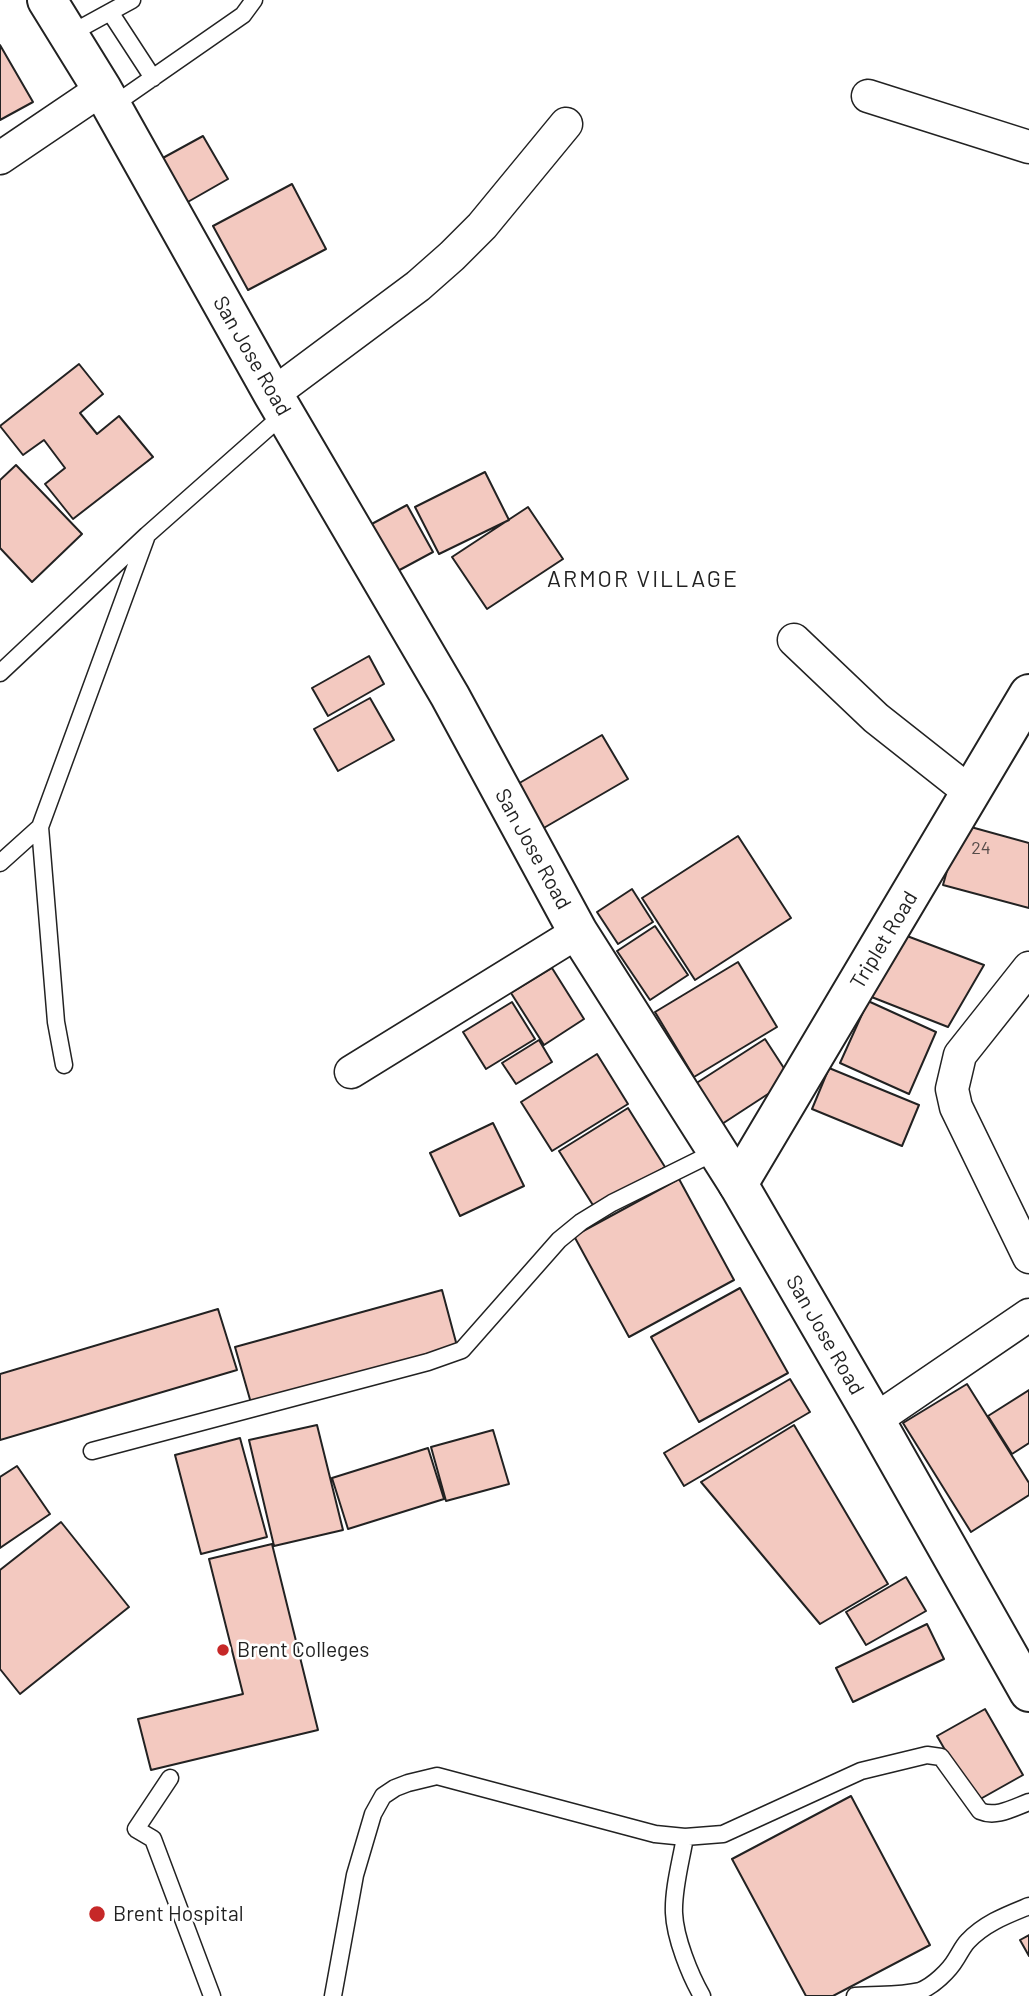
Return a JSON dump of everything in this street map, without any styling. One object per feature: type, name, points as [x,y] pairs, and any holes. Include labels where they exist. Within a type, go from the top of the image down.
[{"type":"main road","name":"San Jose Road","points":[[47,0],[107,98],[279,404],[450,695],[578,932],[737,1184],[1029,1692]]},
{"type":"main road","name":"Triplet Road","points":[[737,1184],[1029,694]]},
{"type":"street","points":[[868,96],[1029,147]]},
{"type":"street","points":[[0,158],[107,98]]},
{"type":"street","points":[[279,404],[453,256],[482,226],[566,124]]},
{"type":"street","points":[[794,640],[876,718],[971,793]]},
{"type":"street","points":[[351,1072],[578,932]]},
{"type":"street","points":[[1029,968],[960,1055],[952,1090],[956,1107],[1029,1257]]},
{"type":"street","points":[[875,1420],[1029,1315]]},
{"type":"lane","points":[[68,35],[132,0]]},
{"type":"lane","points":[[107,98],[153,78],[243,15],[254,0]]},
{"type":"lane","points":[[110,12],[153,78]]},
{"type":"lane","points":[[0,673],[147,535],[279,404]]},
{"type":"lane","points":[[64,1065],[56,1022],[40,827],[147,535]]},
{"type":"lane","points":[[0,863],[40,827]]},
{"type":"lane","points":[[93,1451],[428,1362],[462,1350],[559,1240],[580,1222],[612,1203],[715,1153]]},
{"type":"lane","points":[[333,1996],[355,1875],[373,1814],[383,1796],[408,1783],[437,1776],[655,1834],[685,1837],[723,1834],[861,1771],[927,1755],[940,1757],[980,1811],[988,1815],[1029,1801]]},
{"type":"lane","points":[[170,1778],[136,1829],[153,1839],[212,1996]]},
{"type":"lane","points":[[685,1837],[674,1912],[677,1931],[693,1980],[702,1996]]},
{"type":"lane","points":[[855,1996],[901,1996],[922,1990],[955,1962],[965,1943],[978,1931],[1029,1906]]},
{"type":"building","points":[[0,45],[33,102],[0,120]]},
{"type":"building","points":[[203,136],[228,179],[186,203],[161,159]]},
{"type":"building","points":[[292,184],[326,249],[248,290],[213,226]]},
{"type":"building","points":[[79,364],[103,394],[80,413],[97,434],[119,416],[153,457],[73,519],[45,484],[65,468],[44,440],[23,455],[0,426]]},
{"type":"building","points":[[16,465],[82,534],[32,582],[0,548],[0,480]]},
{"type":"building","points":[[485,472],[509,520],[439,554],[415,507]]},
{"type":"building","points":[[407,505],[433,552],[394,573],[368,526]]},
{"type":"building","points":[[528,507],[563,559],[487,609],[452,557]]},
{"type":"building","points":[[369,656],[384,684],[328,716],[312,688]]},
{"type":"building","points":[[370,698],[394,740],[338,771],[314,729]]},
{"type":"building","points":[[602,735],[628,779],[542,829],[516,785]]},
{"type":"building","points":[[960,824],[1029,843],[1029,908],[943,885]]},
{"type":"building","points":[[738,836],[791,918],[695,980],[642,898]]},
{"type":"building","points":[[632,889],[653,922],[618,944],[597,912]]},
{"type":"building","points":[[655,926],[688,975],[650,1000],[617,951]]},
{"type":"building","points":[[907,936],[984,965],[948,1027],[869,996]]},
{"type":"building","points":[[738,962],[777,1027],[694,1077],[655,1012]]},
{"type":"building","points":[[552,968],[584,1019],[544,1045],[511,993]]},
{"type":"building","points":[[868,1001],[936,1032],[909,1094],[840,1063]]},
{"type":"building","points":[[512,1002],[535,1039],[486,1069],[463,1032]]},
{"type":"building","points":[[765,1039],[791,1079],[722,1124],[695,1084]]},
{"type":"building","points":[[539,1040],[552,1062],[516,1084],[502,1063]]},
{"type":"building","points":[[597,1054],[628,1104],[552,1151],[521,1102]]},
{"type":"building","points":[[829,1068],[919,1105],[902,1146],[812,1109]]},
{"type":"building","points":[[628,1108],[665,1167],[596,1210],[559,1151]]},
{"type":"building","points":[[493,1123],[524,1186],[460,1216],[430,1153]]},
{"type":"building","points":[[679,1179],[734,1280],[629,1337],[574,1236]]},
{"type":"building","points":[[740,1288],[788,1373],[699,1422],[651,1337]]},
{"type":"building","points":[[442,1290],[457,1346],[251,1403],[235,1347]]},
{"type":"building","points":[[218,1309],[237,1370],[0,1440],[0,1374]]},
{"type":"building","points":[[790,1379],[810,1412],[684,1486],[664,1453]]},
{"type":"building","points":[[967,1384],[1029,1483],[1029,1495],[971,1532],[903,1423]]},
{"type":"building","points":[[1029,1390],[1029,1443],[1012,1454],[988,1416]]},
{"type":"building","points":[[317,1425],[343,1530],[274,1546],[249,1440]]},
{"type":"building","points":[[794,1425],[888,1584],[820,1624],[701,1482]]},
{"type":"building","points":[[493,1430],[509,1484],[446,1501],[431,1447]]},
{"type":"building","points":[[240,1438],[267,1537],[201,1554],[175,1455]]},
{"type":"building","points":[[428,1448],[444,1499],[348,1529],[332,1478]]},
{"type":"building","points":[[17,1466],[50,1514],[0,1548],[0,1477]]},
{"type":"building","points":[[61,1522],[129,1607],[20,1694],[0,1669],[0,1570]]},
{"type":"building","points":[[272,1544],[318,1730],[151,1770],[138,1719],[243,1694],[209,1559]]},
{"type":"building","points":[[906,1577],[926,1611],[866,1645],[846,1612]]},
{"type":"building","points":[[927,1624],[944,1659],[853,1702],[836,1668]]},
{"type":"building","points":[[985,1709],[1023,1775],[975,1802],[937,1736]]},
{"type":"building","points":[[851,1796],[930,1945],[833,1996],[806,1996],[732,1859]]},
{"type":"building","points":[[1029,1935],[1029,1956],[1020,1940]]},
{"type":"place","name":"Brent Colleges","points":[[223,1650]]},
{"type":"place","name":"Brent Hospital","points":[[97,1914]]},
{"type":"district","name":"ARMOR VILLAGE","points":[[643,579]]}]
